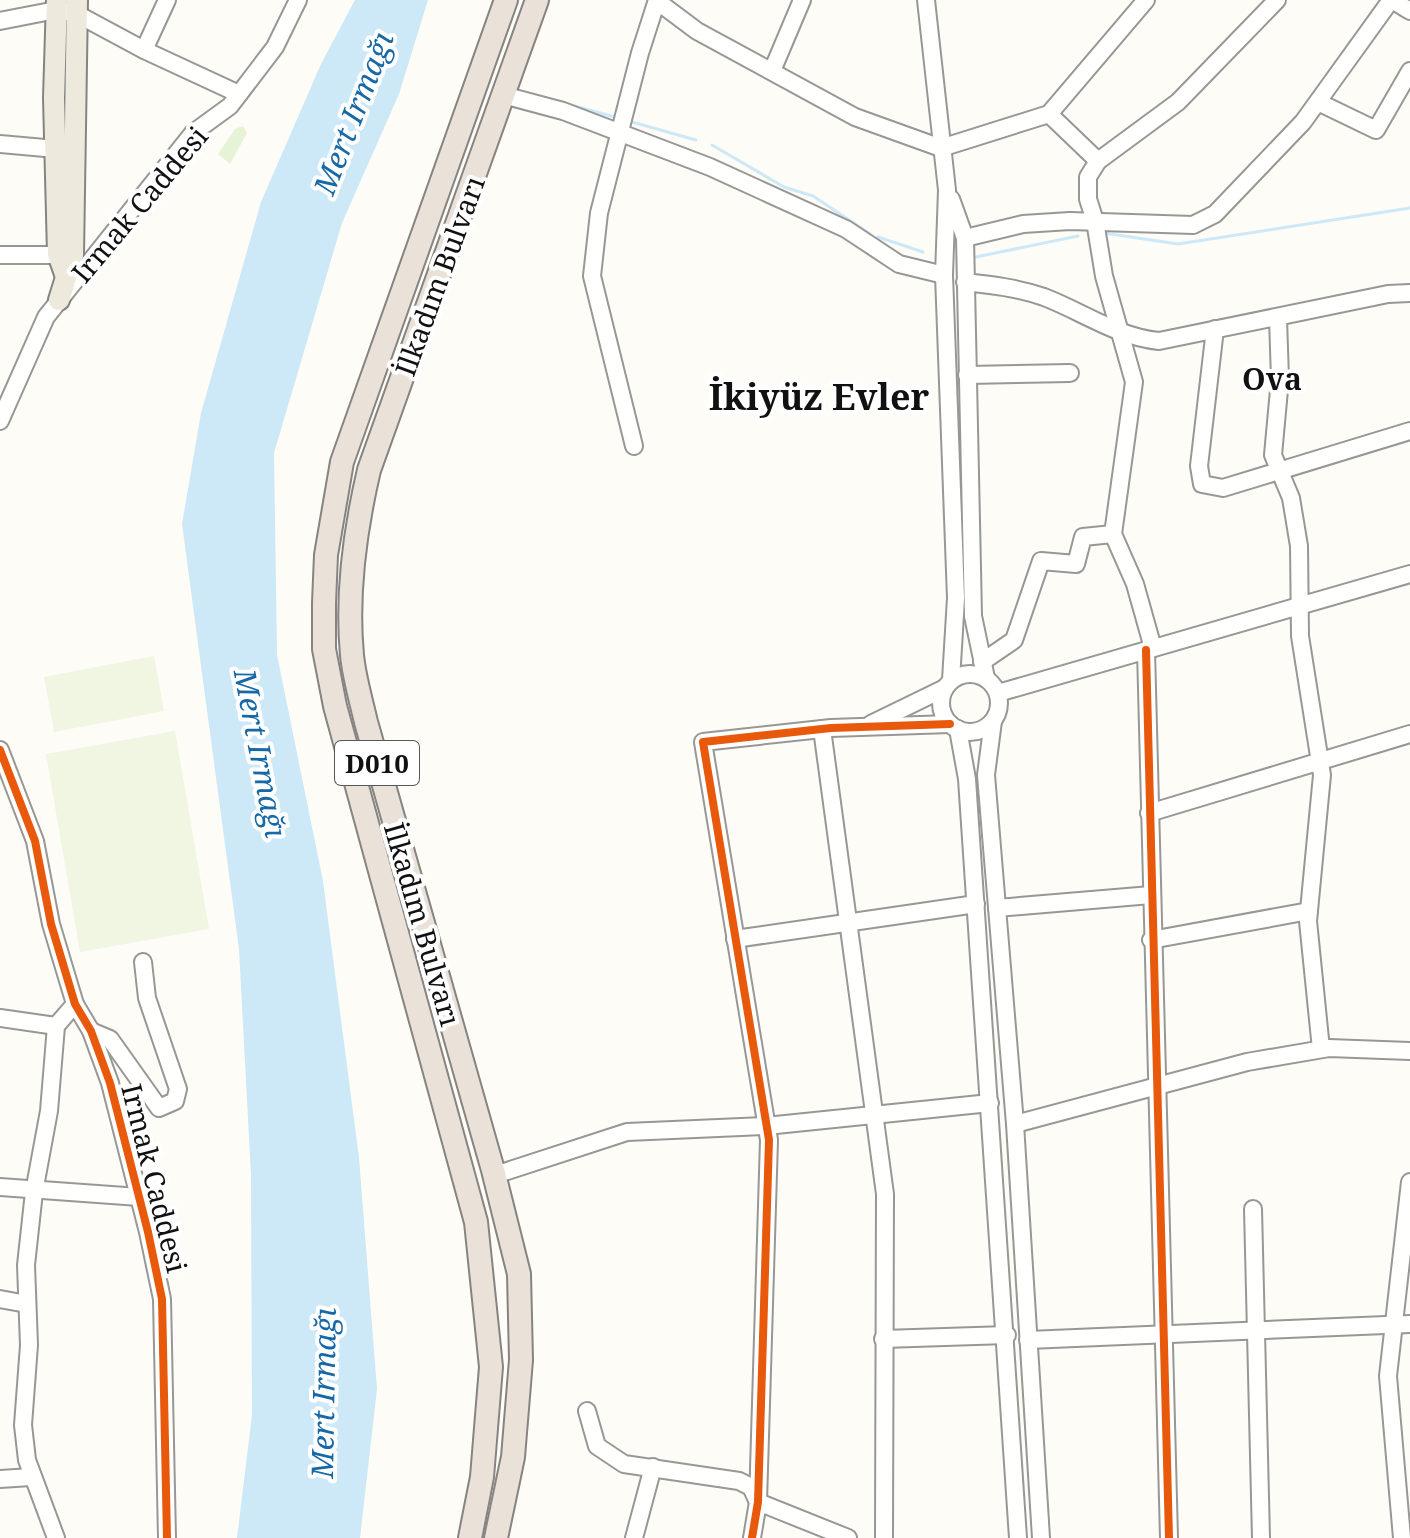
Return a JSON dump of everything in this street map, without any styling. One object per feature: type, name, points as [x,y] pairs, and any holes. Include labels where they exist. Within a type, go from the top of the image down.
[{"type":"highway","name":"İlkadım Bulvarı","points":[[470,1538],[482,1477],[491,1367],[476,1222],[335,706],[324,649],[324,603],[326,555],[342,462],[506,0]]},
{"type":"highway","name":"İlkadım Bulvarı","points":[[496,1538],[513,1457],[521,1360],[519,1274],[495,1175],[366,722],[352,657],[350,608],[357,524],[369,470],[537,0]]},
{"type":"main road","points":[[56,5],[56,149],[65,261]]},
{"type":"main road","points":[[59,300],[65,261],[77,7]]},
{"type":"street","points":[[144,50],[167,0]]},
{"type":"street","name":"Irmak Caddesi","points":[[0,421],[46,317],[193,133],[230,106],[275,47],[298,0]]},
{"type":"street","points":[[772,71],[802,0]]},
{"type":"street","points":[[926,0],[947,190],[944,275],[956,598],[948,684],[941,706],[954,726],[967,779],[1007,1335],[1018,1538]]},
{"type":"street","points":[[634,446],[592,276],[599,213],[640,53],[657,1],[697,31],[855,117],[941,148],[1049,114],[1146,0]]},
{"type":"street","points":[[1169,1538],[1151,940],[1149,649],[1135,584],[1113,534],[1134,382],[1104,276],[1088,199],[1088,177],[1098,161],[1178,102],[1277,0]]},
{"type":"street","points":[[965,238],[1023,224],[1095,221],[1193,225],[1215,214],[1318,102],[1392,0],[1410,11]]},
{"type":"street","points":[[0,21],[56,5],[77,7],[144,50],[239,94]]},
{"type":"street","points":[[1318,102],[1376,130],[1410,71]]},
{"type":"street","points":[[503,95],[563,111],[767,191],[846,229],[899,264],[944,275]]},
{"type":"street","points":[[1049,114],[1098,161]]},
{"type":"street","points":[[0,144],[56,149]]},
{"type":"street","points":[[947,190],[965,238],[973,616],[984,670],[998,693],[986,775],[1015,1124],[1041,1538]]},
{"type":"street","points":[[0,255],[65,261]]},
{"type":"street","points":[[965,282],[1004,286],[1042,297],[1134,339],[1159,341],[1388,294],[1410,293]]},
{"type":"street","points":[[1278,318],[1280,379],[1273,455],[1291,498],[1299,546],[1300,636],[1322,775],[1309,911],[1321,1049]]},
{"type":"street","points":[[1215,329],[1199,466],[1202,484],[1223,488],[1410,431]]},
{"type":"street","points":[[967,375],[1070,373]]},
{"type":"street","points":[[866,727],[968,674],[984,670],[1014,640],[1041,561],[1076,564],[1083,537],[1113,534]]},
{"type":"street","points":[[998,693],[1410,574]]},
{"type":"street","points":[[752,1538],[758,1502],[766,1126],[703,742],[866,727],[954,726],[976,731],[993,721]]},
{"type":"street","points":[[822,729],[851,922],[885,1194],[884,1538]]},
{"type":"street","points":[[1149,813],[1410,734]]},
{"type":"street","name":"Irmak Caddesi","points":[[0,750],[35,841],[51,924],[75,1004],[91,1031],[110,1083],[162,1299],[167,1538]]},
{"type":"street","points":[[997,908],[1151,895]]},
{"type":"street","points":[[735,939],[976,904]]},
{"type":"street","points":[[1151,940],[1309,911]]},
{"type":"street","points":[[91,1031],[110,1039],[159,1108],[175,1101],[178,1089],[147,998],[143,962]]},
{"type":"street","points":[[56,1538],[31,1477],[23,1425],[29,1345],[26,1265],[34,1192],[49,1111],[56,1026],[75,1004]]},
{"type":"street","points":[[0,1018],[56,1026]]},
{"type":"street","points":[[1015,1124],[1247,1062],[1321,1049],[1410,1051]]},
{"type":"street","points":[[495,1175],[627,1132],[766,1126],[990,1103]]},
{"type":"street","points":[[1402,1538],[1403,1462],[1388,1376],[1402,1324],[1410,1182]]},
{"type":"street","points":[[0,1187],[34,1192],[139,1197]]},
{"type":"street","points":[[1253,1209],[1261,1538]]},
{"type":"street","points":[[0,1299],[27,1304]]},
{"type":"street","points":[[1028,1340],[1402,1324]]},
{"type":"street","points":[[883,1339],[1007,1335]]},
{"type":"street","points":[[587,1411],[597,1446],[624,1464],[739,1481],[751,1487],[758,1502],[848,1538]]},
{"type":"street","points":[[634,1538],[653,1467]]},
{"type":"street","points":[[0,1479],[31,1477]]},
{"type":"green space","points":[[243,126],[247,133],[230,164],[218,154],[235,129]]},
{"type":"green space","points":[[154,656],[164,711],[54,732],[44,677]]},
{"type":"green space","points":[[175,731],[209,929],[80,952],[46,754]]},
{"type":"water","name":"Mert Irmağı","points":[[355,0],[428,0],[399,94],[342,223],[274,453],[277,655],[323,881],[359,1158],[377,1389],[360,1538],[237,1538],[252,1415],[251,1175],[239,949],[182,524],[201,413],[261,202],[321,64]]},
{"type":"waterway","points":[[526,93],[615,117]]},
{"type":"waterway","points":[[632,122],[696,140]]},
{"type":"waterway","points":[[712,145],[784,187],[813,196],[870,234]]},
{"type":"waterway","points":[[1104,233],[1178,244],[1410,208]]},
{"type":"waterway","points":[[976,257],[1078,236]]},
{"type":"waterway","points":[[878,237],[923,252]]},
{"type":"cycle path","points":[[1146,650],[1169,1538]]},
{"type":"cycle path","points":[[752,1538],[758,1502],[769,1140],[703,742],[831,728],[950,724]]},
{"type":"cycle path","points":[[0,750],[35,841],[51,924],[75,1004],[91,1031],[110,1083],[148,1232],[162,1299],[167,1538]]},
{"type":"district","name":"Ova","points":[[1272,378]]},
{"type":"district","name":"İkiyüz Evler","points":[[819,396]]}]
